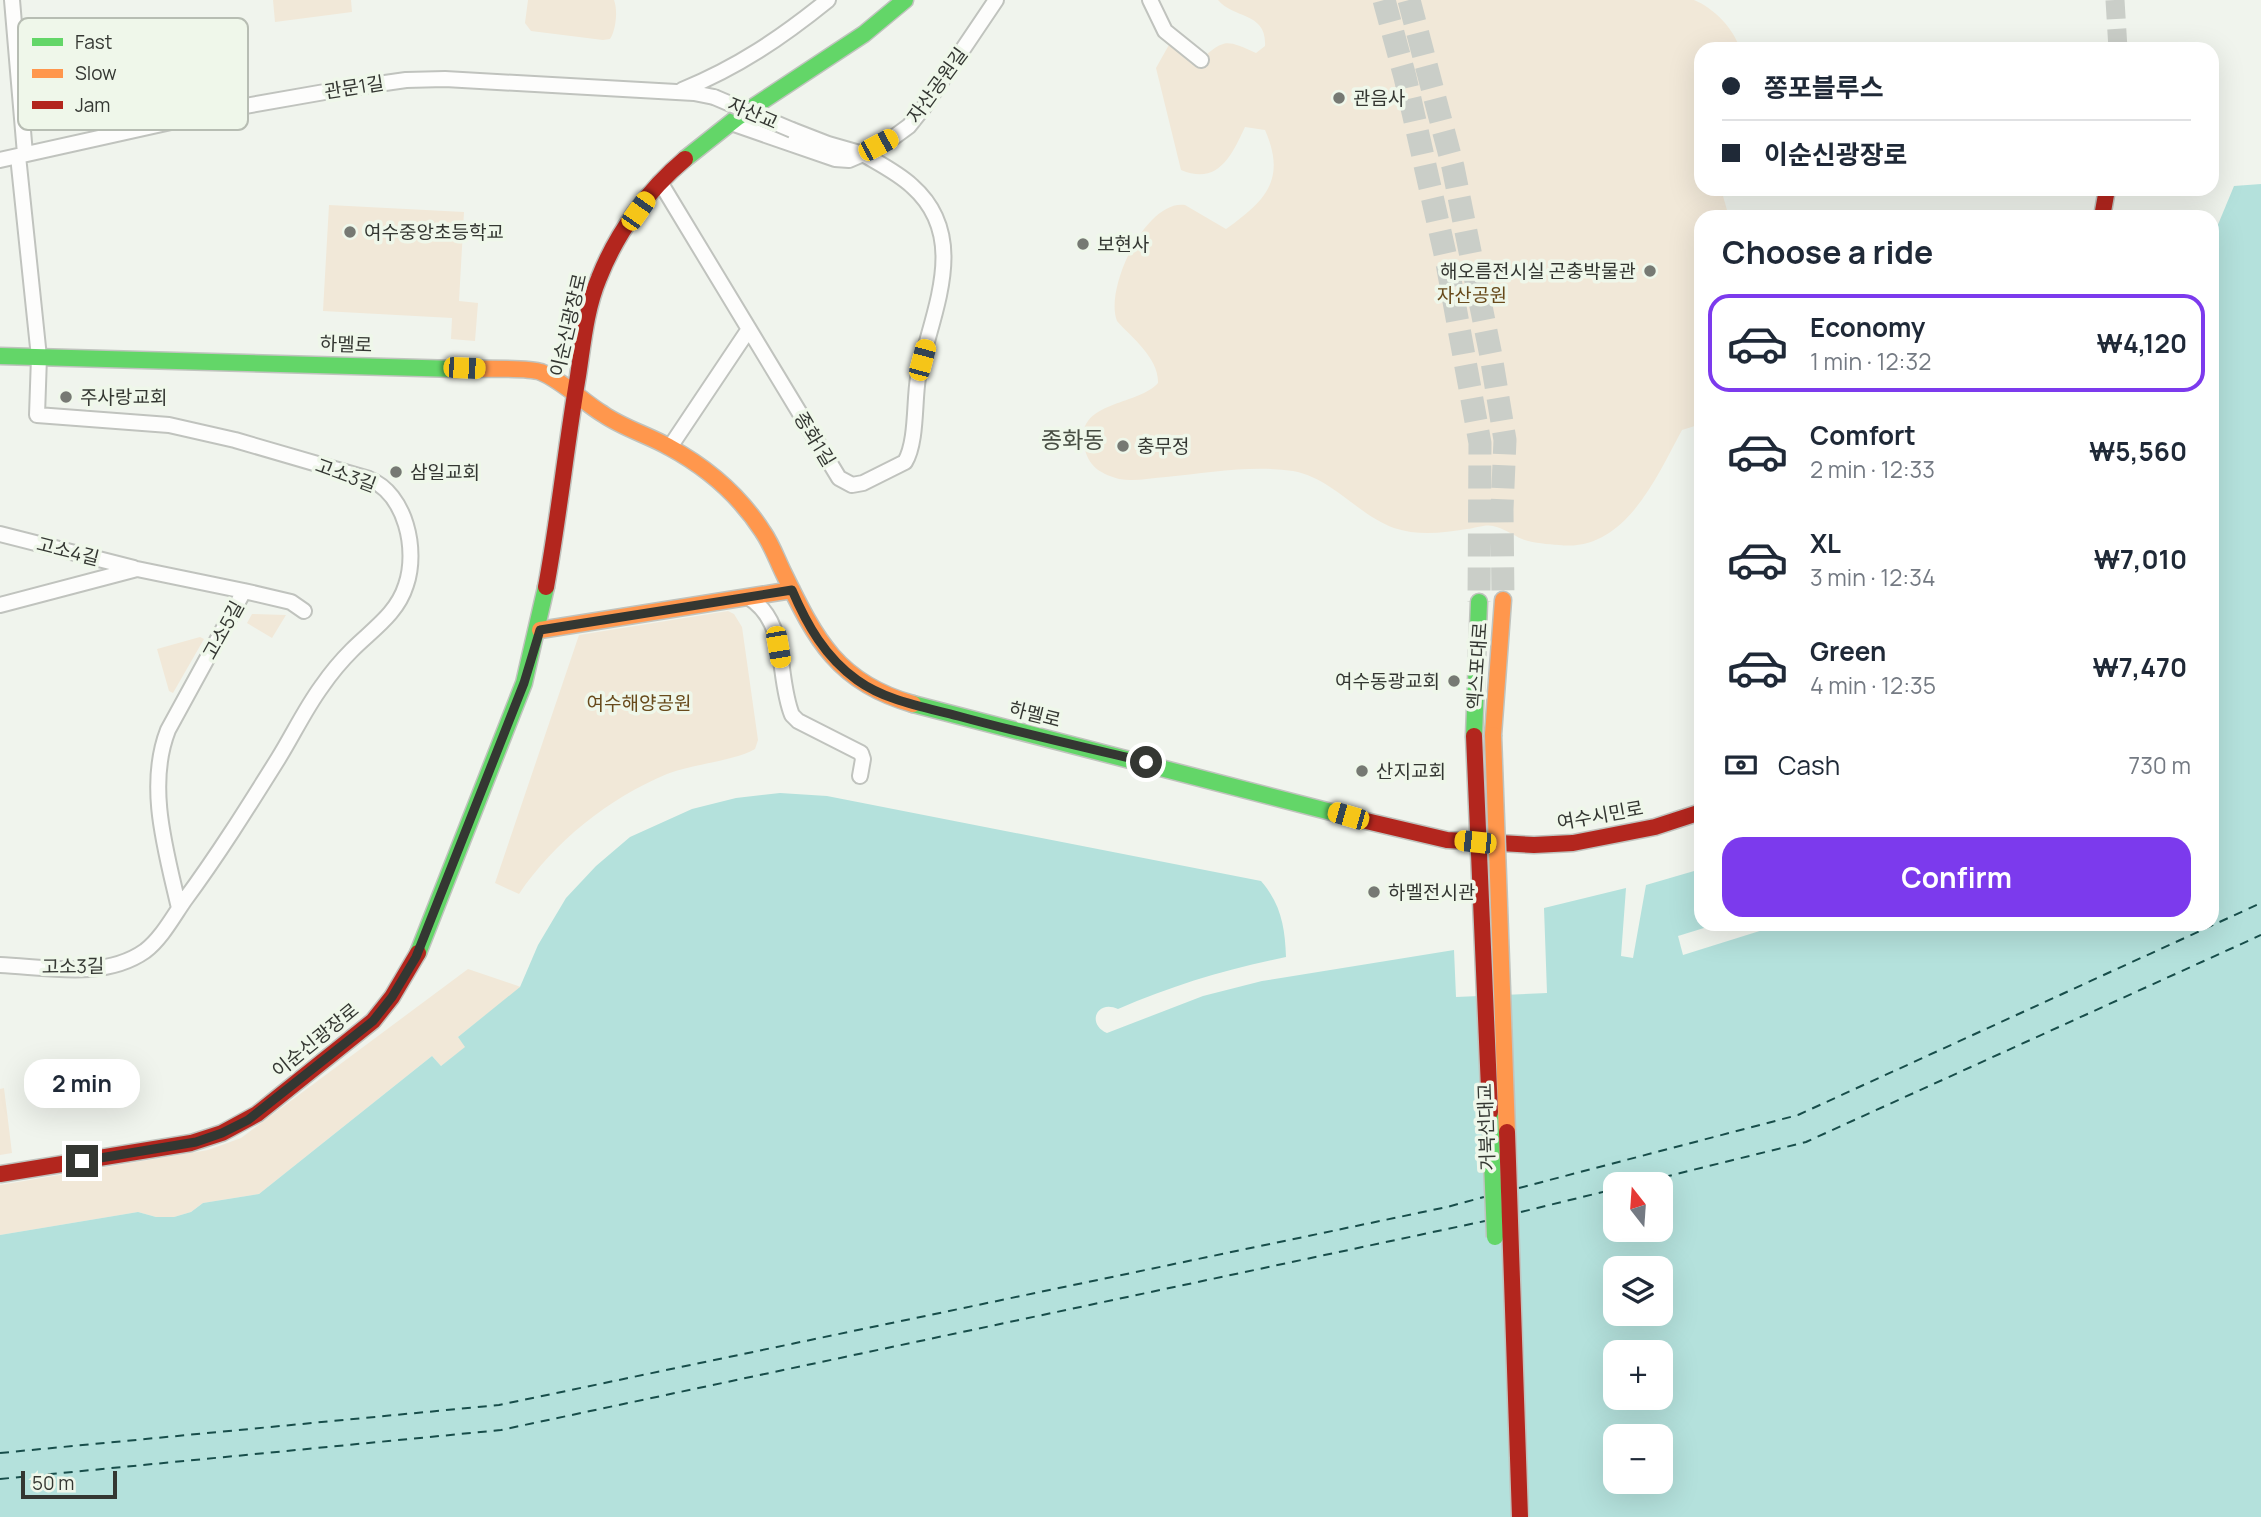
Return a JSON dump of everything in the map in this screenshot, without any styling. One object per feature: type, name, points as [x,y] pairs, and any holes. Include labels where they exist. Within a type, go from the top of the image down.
[{"type":"street","name":"고소3길","points":[[12,0],[18,103]]},
{"type":"street","points":[[677,92],[712,78],[756,54],[828,0]]},
{"type":"street","name":"이순신광장로","points":[[0,1174],[191,1143],[222,1133],[257,1114],[373,1021],[392,997],[416,957],[524,683],[540,630],[575,395],[598,279],[625,229],[660,182],[678,164],[730,123],[874,28],[905,0]]},
{"type":"street","name":"자산공원길","points":[[730,123],[835,159],[849,160],[863,154],[909,126],[996,0]]},
{"type":"street","points":[[1150,0],[1165,31],[1201,60]]},
{"type":"street","name":"관문1길","points":[[248,106],[406,80],[445,79],[677,92],[714,97]]},
{"type":"street","name":"자산교","points":[[714,97],[828,145],[863,154]]},
{"type":"street","name":"고소3길","points":[[0,965],[83,969],[119,964],[150,946],[238,822],[315,696],[346,656],[397,606],[409,576],[411,553],[406,527],[396,504],[387,492],[369,479],[235,440],[169,425],[37,415],[39,357],[20,130]]},
{"type":"street","name":"관문1길","points":[[0,160],[134,130]]},
{"type":"street","name":"종화1길","points":[[660,182],[843,482],[852,485],[863,483],[905,461],[911,444],[918,379],[940,298],[943,272],[942,240],[936,221],[917,190],[863,154]]},
{"type":"street","points":[[670,447],[749,329]]},
{"type":"street","name":"하멜로","points":[[0,356],[534,370],[545,373],[605,416],[670,447],[711,474],[751,515],[769,541],[810,628],[834,659],[860,682],[892,698],[1412,833],[1447,840],[1504,844]]},
{"type":"street","name":"고소4길","points":[[0,534],[137,569]]},
{"type":"street","name":"고소5길","points":[[0,606],[137,569],[244,591],[168,730],[160,755],[159,803],[166,851],[179,908]]},
{"type":"street","points":[[540,630],[792,590]]},
{"type":"street","points":[[244,591],[291,602],[304,611]]},
{"type":"street","points":[[748,597],[764,608],[773,624],[788,704],[793,717],[861,753],[863,759],[860,776]]},
{"type":"street","name":"엑스포대로","points":[[1493,735],[1503,600]]},
{"type":"street","name":"엑스포대로","points":[[1474,736],[1479,602]]},
{"type":"street","name":"거북선대교","points":[[1493,735],[1520,1517]]},
{"type":"street","name":"거북선대교","points":[[1474,736],[1506,1517]]},
{"type":"street","name":"여수시민로","points":[[1504,844],[1553,845],[1605,838],[1655,827],[1694,814]]},
{"type":"green space","points":[[273,0],[351,0],[352,12],[275,22]]},
{"type":"green space","points":[[528,0],[614,0],[616,14],[612,35],[610,39],[603,40],[531,31],[525,23]]},
{"type":"green space","name":"자산공원","points":[[1218,0],[1694,0],[1709,8],[1728,27],[1737,42],[1694,42],[1694,196],[1723,196],[1727,210],[1694,210],[1694,426],[1682,430],[1636,508],[1603,537],[1582,544],[1559,545],[1522,539],[1490,526],[1440,533],[1412,532],[1381,522],[1320,481],[1293,471],[1246,469],[1131,480],[1107,475],[1090,461],[1083,434],[1088,422],[1096,413],[1136,397],[1158,383],[1154,365],[1144,349],[1117,321],[1115,307],[1123,269],[1143,231],[1156,216],[1170,207],[1185,205],[1226,229],[1261,199],[1273,176],[1274,163],[1265,130],[1245,127],[1229,157],[1214,171],[1194,174],[1181,170],[1156,68],[1170,43],[1197,62],[1213,49],[1225,44],[1237,45],[1256,53],[1265,46],[1261,27]]},
{"type":"green space","points":[[329,205],[464,212],[459,301],[478,303],[475,341],[451,339],[452,318],[323,311]]},
{"type":"green space","name":"여수해양공원","points":[[728,611],[734,614],[742,627],[758,740],[755,749],[736,757],[667,774],[624,796],[566,840],[519,894],[495,883],[579,635]]},
{"type":"green space","points":[[252,614],[286,615],[272,638],[247,623]]},
{"type":"green space","points":[[200,637],[204,639],[173,693],[169,691],[157,649]]},
{"type":"green space","points":[[468,969],[521,987],[458,1037],[466,1047],[441,1066],[432,1056],[259,1194],[203,1203],[191,1212],[174,1217],[156,1217],[138,1212],[0,1235],[0,1185],[208,1150],[241,1138]]},
{"type":"green space","points":[[4,1088],[12,1153],[0,1155],[0,1089]]},
{"type":"water","points":[[2261,184],[2261,1517],[0,1517],[0,1235],[138,1212],[156,1217],[174,1217],[191,1212],[203,1203],[259,1194],[432,1056],[441,1066],[465,1047],[458,1037],[520,987],[538,945],[566,898],[596,866],[630,837],[692,809],[736,798],[780,793],[827,796],[1261,881],[1281,916],[1286,957],[1201,978],[1118,1009],[1104,1007],[1096,1019],[1097,1024],[1107,1033],[1203,996],[1262,981],[1454,950],[1456,997],[1547,993],[1544,908],[1626,888],[1621,956],[1633,958],[1646,885],[1694,871],[1694,931],[1678,936],[1683,955],[1760,931],[2219,931],[2219,222],[2234,186]]},
{"type":"ferry route","points":[[2219,922],[2261,903]]},
{"type":"ferry route","points":[[1519,1188],[1798,1115],[2200,931]]},
{"type":"ferry route","points":[[1673,1175],[1806,1142],[2261,935]]},
{"type":"ferry route","points":[[1521,1212],[1603,1192]]},
{"type":"ferry route","points":[[0,1453],[499,1405],[1447,1207],[1484,1197]]},
{"type":"ferry route","points":[[0,1479],[501,1430],[1485,1221]]},
{"type":"tunnel","points":[[1384,0],[1405,77],[1446,258],[1480,443],[1479,602]]},
{"type":"tunnel","points":[[1409,0],[1453,167],[1505,440],[1502,509],[1503,600]]},
{"type":"tunnel","points":[[2115,0],[2118,42]]},
{"type":"traffic: fast","points":[[685,159],[738,117],[864,34],[905,0]]},
{"type":"traffic: fast","points":[[0,356],[457,369]]},
{"type":"traffic: fast","points":[[418,953],[524,683],[546,587]]},
{"type":"traffic: fast","points":[[1474,736],[1479,602]]},
{"type":"traffic: fast","points":[[913,704],[1362,820]]},
{"type":"traffic: fast","points":[[1490,1112],[1495,1237]]},
{"type":"traffic: slow","points":[[457,369],[541,372],[611,419],[661,443],[696,464],[733,495],[754,519],[769,542],[807,619],[832,656],[866,684],[913,704]]},
{"type":"traffic: slow","points":[[540,630],[792,590]]},
{"type":"traffic: slow","points":[[1493,735],[1503,600]]},
{"type":"traffic: slow","points":[[1493,735],[1507,1132]]},
{"type":"traffic: jam","points":[[546,587],[583,339],[595,290],[606,261],[624,228],[658,184],[685,159]]},
{"type":"traffic: jam","points":[[2103,210],[2106,196]]},
{"type":"traffic: jam","points":[[1474,736],[1490,1112]]},
{"type":"traffic: jam","points":[[1362,820],[1447,840],[1534,845],[1573,843],[1655,827],[1694,814]]},
{"type":"traffic: jam","points":[[0,1174],[191,1143],[222,1133],[257,1114],[373,1021],[392,997],[418,953]]},
{"type":"traffic: jam","points":[[1507,1132],[1520,1517]]},
{"type":"place","name":"관음사","points":[[1339,98]]},
{"type":"place","name":"여수중앙초등학교","points":[[350,232]]},
{"type":"place","name":"보현사","points":[[1083,244]]},
{"type":"place","name":"해오름전시실 곤충박물관","points":[[1650,271]]},
{"type":"place","name":"주사랑교회","points":[[66,397]]},
{"type":"place","name":"충무정","points":[[1123,446]]},
{"type":"place","name":"삼일교회","points":[[396,472]]},
{"type":"place","name":"여수동광교회","points":[[1454,681]]},
{"type":"place","name":"산지교회","points":[[1362,771]]},
{"type":"place","name":"하멜전시관","points":[[1374,892]]},
{"type":"district","name":"종화동","points":[[1073,439]]},
{"type":"route","points":[[82,1161],[191,1143],[239,1125],[275,1100],[378,1015],[416,957],[524,683],[540,630],[792,590],[810,628],[827,652],[845,670],[873,690],[965,718],[1146,762]]}]
